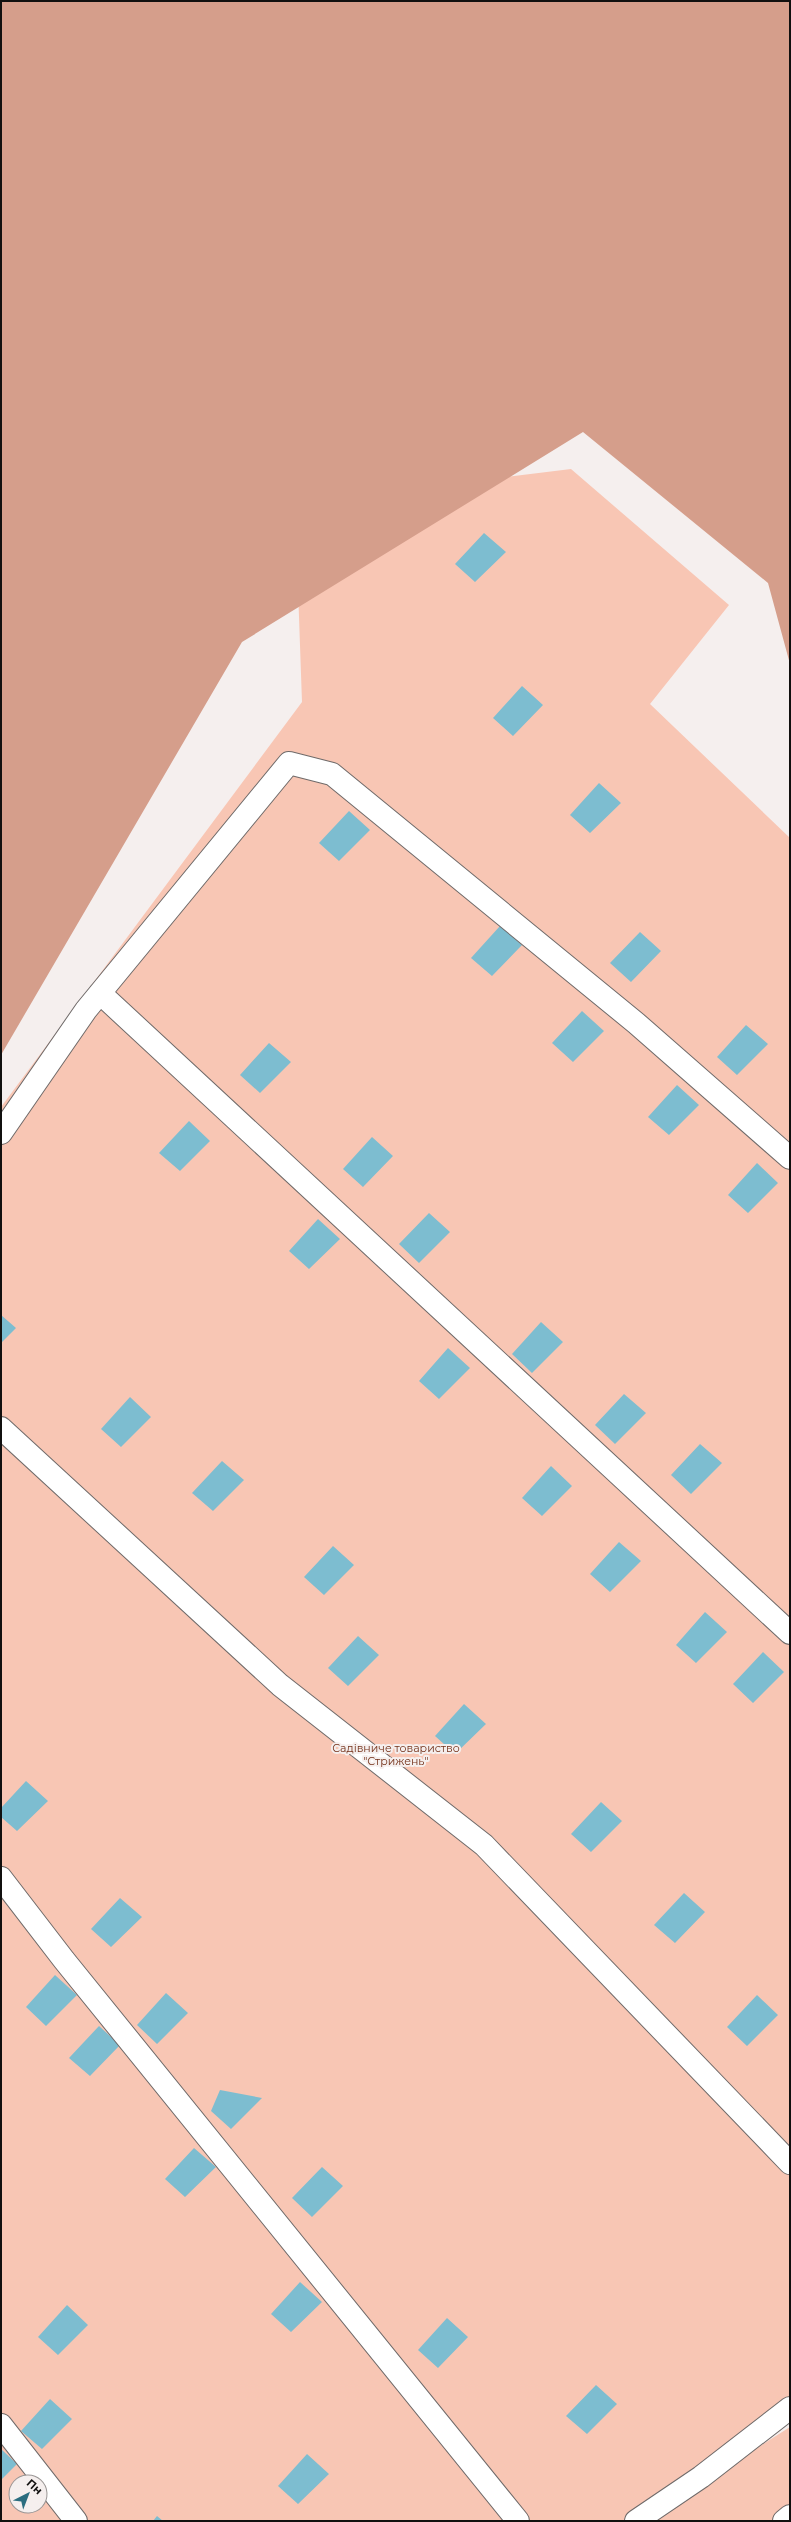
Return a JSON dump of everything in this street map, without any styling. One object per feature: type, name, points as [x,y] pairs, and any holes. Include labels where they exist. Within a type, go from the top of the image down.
[{"type":"street","points":[[1,1134],[86,1010],[289,763],[332,774],[636,1023],[790,1158]]},
{"type":"street","points":[[100,993],[790,1633]]},
{"type":"street","points":[[1,1428],[280,1685],[484,1846],[790,2163]]},
{"type":"street","points":[[1,1878],[64,1960],[518,2521]]},
{"type":"street","points":[[636,2521],[701,2477],[790,2408]]},
{"type":"street","points":[[1,2426],[76,2521]]},
{"type":"street","points":[[784,2521],[790,2516]]},
{"type":"green space","name":"Садівниче товариство \"Стрижень\"","points":[[571,469],[729,605],[650,704],[790,838],[790,2401],[631,2521],[1,2521],[1,1107],[302,702],[295,503]]},
{"type":"green space","points":[[790,2427],[790,2521],[642,2521]]},
{"type":"shaded area","points":[[1,1],[790,1],[790,664],[768,583],[583,432],[242,642],[1,1055]]},
{"type":"building","points":[[484,533],[506,552],[475,582],[455,564]]},
{"type":"building","points":[[522,686],[543,705],[513,736],[493,718]]},
{"type":"building","points":[[599,783],[621,803],[590,833],[570,815]]},
{"type":"building","points":[[349,811],[370,830],[339,861],[319,843]]},
{"type":"building","points":[[500,926],[522,945],[492,976],[471,958]]},
{"type":"building","points":[[640,932],[661,951],[631,982],[610,963]]},
{"type":"building","points":[[582,1011],[604,1031],[573,1062],[552,1043]]},
{"type":"building","points":[[746,1025],[768,1044],[737,1075],[717,1057]]},
{"type":"building","points":[[269,1043],[291,1062],[260,1093],[240,1075]]},
{"type":"building","points":[[677,1085],[699,1105],[669,1135],[648,1117]]},
{"type":"building","points":[[189,1121],[210,1141],[180,1171],[159,1153]]},
{"type":"building","points":[[372,1137],[393,1156],[363,1187],[343,1169]]},
{"type":"building","points":[[757,1163],[778,1183],[748,1213],[728,1195]]},
{"type":"building","points":[[429,1213],[450,1232],[419,1263],[399,1244]]},
{"type":"building","points":[[318,1219],[340,1239],[309,1269],[289,1251]]},
{"type":"building","points":[[1,1315],[16,1328],[1,1343]]},
{"type":"building","points":[[541,1322],[563,1342],[532,1373],[512,1354]]},
{"type":"building","points":[[448,1348],[470,1368],[439,1399],[419,1381]]},
{"type":"building","points":[[624,1394],[646,1413],[615,1444],[595,1425]]},
{"type":"building","points":[[130,1397],[151,1417],[121,1447],[101,1429]]},
{"type":"building","points":[[700,1444],[722,1463],[691,1494],[671,1475]]},
{"type":"building","points":[[222,1461],[244,1480],[213,1511],[192,1493]]},
{"type":"building","points":[[551,1466],[572,1486],[542,1516],[522,1498]]},
{"type":"building","points":[[619,1542],[641,1561],[610,1592],[590,1574]]},
{"type":"building","points":[[333,1546],[354,1565],[324,1595],[304,1577]]},
{"type":"building","points":[[705,1612],[727,1632],[696,1663],[676,1645]]},
{"type":"building","points":[[358,1636],[379,1655],[348,1686],[328,1668]]},
{"type":"building","points":[[763,1652],[784,1672],[753,1703],[733,1684]]},
{"type":"building","points":[[464,1704],[486,1724],[455,1754],[435,1736]]},
{"type":"building","points":[[26,1781],[48,1801],[17,1831],[1,1817],[1,1808]]},
{"type":"building","points":[[601,1802],[622,1821],[591,1852],[571,1834]]},
{"type":"building","points":[[684,1893],[705,1912],[675,1943],[654,1925]]},
{"type":"building","points":[[120,1898],[142,1917],[111,1947],[91,1929]]},
{"type":"building","points":[[55,1975],[77,1995],[46,2026],[26,2007]]},
{"type":"building","points":[[166,1993],[188,2013],[157,2044],[137,2025]]},
{"type":"building","points":[[757,1995],[778,2015],[747,2046],[727,2027]]},
{"type":"building","points":[[99,2026],[120,2045],[90,2076],[69,2058]]},
{"type":"building","points":[[220,2090],[262,2098],[231,2129],[211,2111]]},
{"type":"building","points":[[194,2148],[216,2167],[185,2197],[165,2179]]},
{"type":"building","points":[[322,2167],[343,2186],[312,2217],[292,2198]]},
{"type":"building","points":[[300,2282],[322,2302],[291,2332],[271,2314]]},
{"type":"building","points":[[67,2305],[88,2325],[58,2355],[38,2337]]},
{"type":"building","points":[[447,2318],[468,2337],[438,2368],[418,2350]]},
{"type":"building","points":[[596,2385],[617,2404],[587,2434],[566,2416]]},
{"type":"building","points":[[50,2399],[72,2419],[42,2449],[21,2431]]},
{"type":"building","points":[[1,2449],[17,2464],[1,2480]]},
{"type":"building","points":[[307,2454],[329,2474],[298,2504],[278,2486]]},
{"type":"building","points":[[157,2516],[163,2521],[153,2521]]}]
